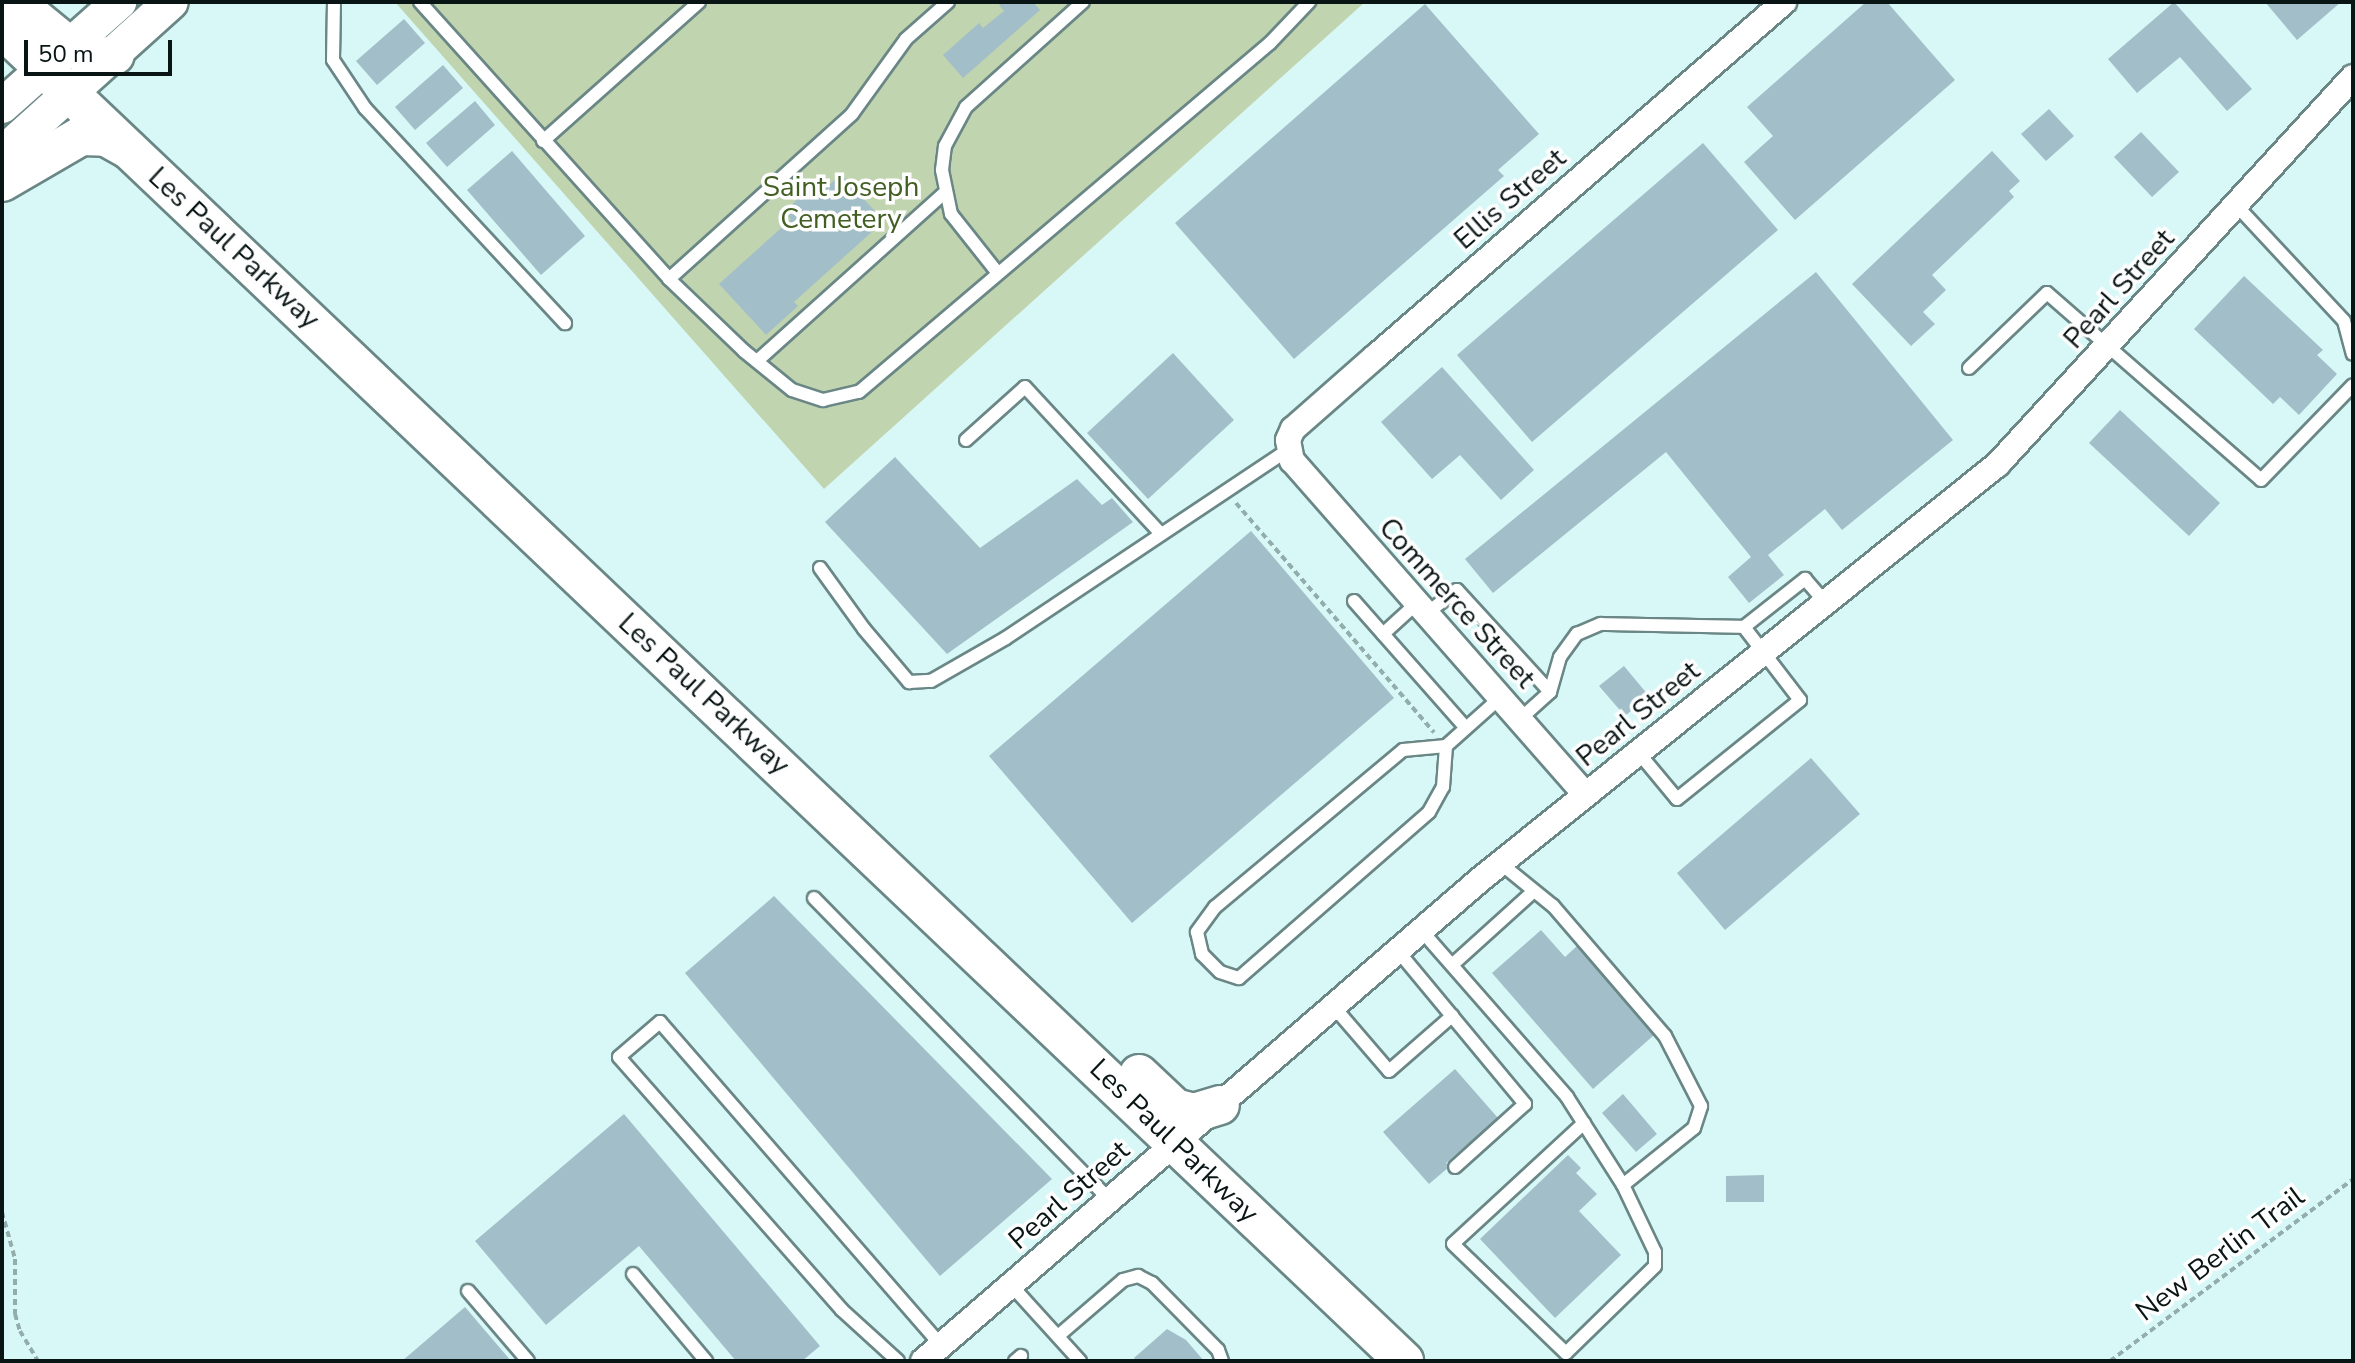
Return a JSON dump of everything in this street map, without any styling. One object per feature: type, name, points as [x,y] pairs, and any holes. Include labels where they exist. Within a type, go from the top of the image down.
[{"type":"main road","points":[[15,2],[77,59]]},
{"type":"main road","points":[[2,154],[119,2]]},
{"type":"main road","points":[[2,106],[171,2]]},
{"type":"main road","name":"Les Paul Parkway","points":[[2,29],[77,59],[129,149],[1404,1361]]},
{"type":"main road","points":[[2,182],[81,136],[106,137],[129,149]]},
{"type":"main road","points":[[916,895],[1030,971],[1175,1108],[1194,1113],[1220,1105]]},
{"type":"street","name":"Ellis Street","points":[[1288,450],[1293,429],[1784,2]]},
{"type":"street","name":"Pearl Street","points":[[932,1353],[1500,863],[1998,464],[2236,205],[2350,88]]},
{"type":"street","name":"Commerce Street","points":[[1288,450],[1292,461],[1585,794]]},
{"type":"lane","points":[[334,2],[333,60],[365,108],[565,323]]},
{"type":"lane","points":[[420,2],[669,279],[792,390],[823,400],[859,392],[1270,43],[1309,2]]},
{"type":"lane","points":[[543,141],[699,2]]},
{"type":"lane","points":[[669,279],[852,114],[906,39],[948,2]]},
{"type":"lane","points":[[997,272],[960,230],[944,193],[942,170],[945,146],[966,107],[1083,2]]},
{"type":"lane","points":[[757,361],[944,193]]},
{"type":"lane","points":[[2236,205],[2344,321],[2353,354]]},
{"type":"lane","points":[[1969,368],[2047,293],[2261,480],[2353,385]]},
{"type":"lane","points":[[966,440],[1025,387],[1161,534]]},
{"type":"lane","points":[[820,568],[864,629],[909,682],[931,681],[1006,638],[1288,450]]},
{"type":"lane","points":[[1520,719],[1550,692],[1560,657],[1577,634],[1601,624],[1744,627],[1805,579],[1825,602]]},
{"type":"lane","points":[[1383,634],[1457,590],[1550,692]]},
{"type":"lane","points":[[1354,601],[1466,728]]},
{"type":"lane","points":[[1638,752],[1677,799],[1800,700],[1744,627]]},
{"type":"lane","points":[[1446,746],[1443,787],[1429,812],[1239,978],[1220,972],[1202,954],[1197,932],[1215,907],[1403,750],[1446,746],[1501,697]]},
{"type":"lane","points":[[1500,863],[1553,906],[1665,1036],[1701,1106],[1694,1128],[1623,1185]]},
{"type":"lane","points":[[1452,965],[1534,891]]},
{"type":"lane","points":[[814,898],[1110,1200]]},
{"type":"lane","points":[[1421,930],[1567,1097],[1584,1123],[1623,1185],[1655,1252],[1655,1266],[1566,1353],[1453,1244],[1584,1123]]},
{"type":"lane","points":[[1398,951],[1525,1104],[1455,1167]]},
{"type":"lane","points":[[1334,1007],[1389,1071],[1452,1016]]},
{"type":"lane","points":[[898,1361],[842,1310],[619,1057],[660,1022],[932,1353]]},
{"type":"lane","points":[[633,1274],[706,1361]]},
{"type":"lane","points":[[1058,1336],[1123,1280],[1138,1276],[1152,1283],[1218,1350],[1222,1361]]},
{"type":"lane","points":[[1011,1285],[1080,1361]]},
{"type":"lane","points":[[468,1291],[528,1361]]},
{"type":"path","points":[[1246,515],[1446,746]]},
{"type":"path","name":"New Berlin Trail","points":[[2110,1361],[2353,1179]]},
{"type":"path","points":[[2,1212],[15,1259],[15,1314],[20,1331],[38,1361]]},
{"type":"green space","name":"Saint Joseph Cemetery","points":[[395,2],[1365,2],[824,489]]},
{"type":"building","points":[[1002,2],[1033,2],[1040,10],[963,78],[943,55],[979,23],[983,28],[1004,11],[999,5]]},
{"type":"building","points":[[1866,2],[1887,2],[1955,80],[1795,220],[1744,162],[1773,136],[1747,107]]},
{"type":"building","points":[[2174,2],[2252,89],[2227,111],[2180,57],[2137,93],[2108,59]]},
{"type":"building","points":[[2265,2],[2341,2],[2297,40]]},
{"type":"building","points":[[1425,4],[1539,134],[1498,170],[1504,176],[1294,359],[1175,223]]},
{"type":"building","points":[[404,19],[425,43],[377,85],[356,61]]},
{"type":"building","points":[[443,65],[463,88],[415,130],[395,107]]},
{"type":"building","points":[[475,101],[495,125],[447,167],[426,143]]},
{"type":"building","points":[[2049,109],[2074,136],[2046,161],[2021,134]]},
{"type":"building","points":[[2141,132],[2179,172],[2152,197],[2114,157]]},
{"type":"building","points":[[1703,143],[1778,230],[1532,442],[1457,355]]},
{"type":"building","points":[[512,151],[585,236],[541,275],[467,190]]},
{"type":"building","points":[[1992,151],[2020,181],[2009,191],[2014,197],[1932,275],[1946,290],[1923,312],[1935,324],[1911,346],[1852,284]]},
{"type":"building","points":[[841,174],[884,221],[794,302],[798,306],[766,335],[719,284],[791,219],[784,212],[805,192],[813,200]]},
{"type":"building","points":[[1816,272],[1953,440],[1842,530],[1825,509],[1768,555],[1784,575],[1749,603],[1728,577],[1751,557],[1666,452],[1493,593],[1465,559]]},
{"type":"building","points":[[2244,276],[2323,350],[2317,355],[2337,374],[2299,415],[2280,397],[2273,404],[2194,329]]},
{"type":"building","points":[[1173,353],[1234,420],[1148,499],[1087,433]]},
{"type":"building","points":[[1442,367],[1534,470],[1501,500],[1460,455],[1432,479],[1381,422]]},
{"type":"building","points":[[2120,410],[2220,503],[2189,536],[2089,443]]},
{"type":"building","points":[[895,457],[980,548],[1077,479],[1102,505],[1112,498],[1133,522],[947,654],[825,522]]},
{"type":"building","points":[[1251,531],[1394,698],[1132,923],[989,756]]},
{"type":"building","points":[[1624,666],[1649,696],[1625,716],[1599,686]]},
{"type":"building","points":[[1811,758],[1860,814],[1725,930],[1677,873]]},
{"type":"building","points":[[774,896],[1052,1179],[940,1276],[685,973]]},
{"type":"building","points":[[1541,930],[1565,957],[1577,946],[1654,1035],[1593,1089],[1492,973]]},
{"type":"building","points":[[1455,1069],[1498,1118],[1446,1163],[1449,1167],[1429,1184],[1383,1132]]},
{"type":"building","points":[[1623,1094],[1657,1134],[1636,1152],[1602,1113]]},
{"type":"building","points":[[624,1114],[820,1346],[802,1361],[736,1361],[639,1246],[546,1325],[475,1241]]},
{"type":"building","points":[[1568,1155],[1581,1168],[1576,1173],[1597,1194],[1579,1211],[1621,1255],[1555,1318],[1480,1239]]},
{"type":"building","points":[[1764,1175],[1764,1202],[1726,1202],[1726,1176]]},
{"type":"building","points":[[465,1307],[511,1361],[402,1361]]},
{"type":"building","points":[[1167,1329],[1186,1340],[1204,1361],[1136,1361],[1134,1358]]}]
